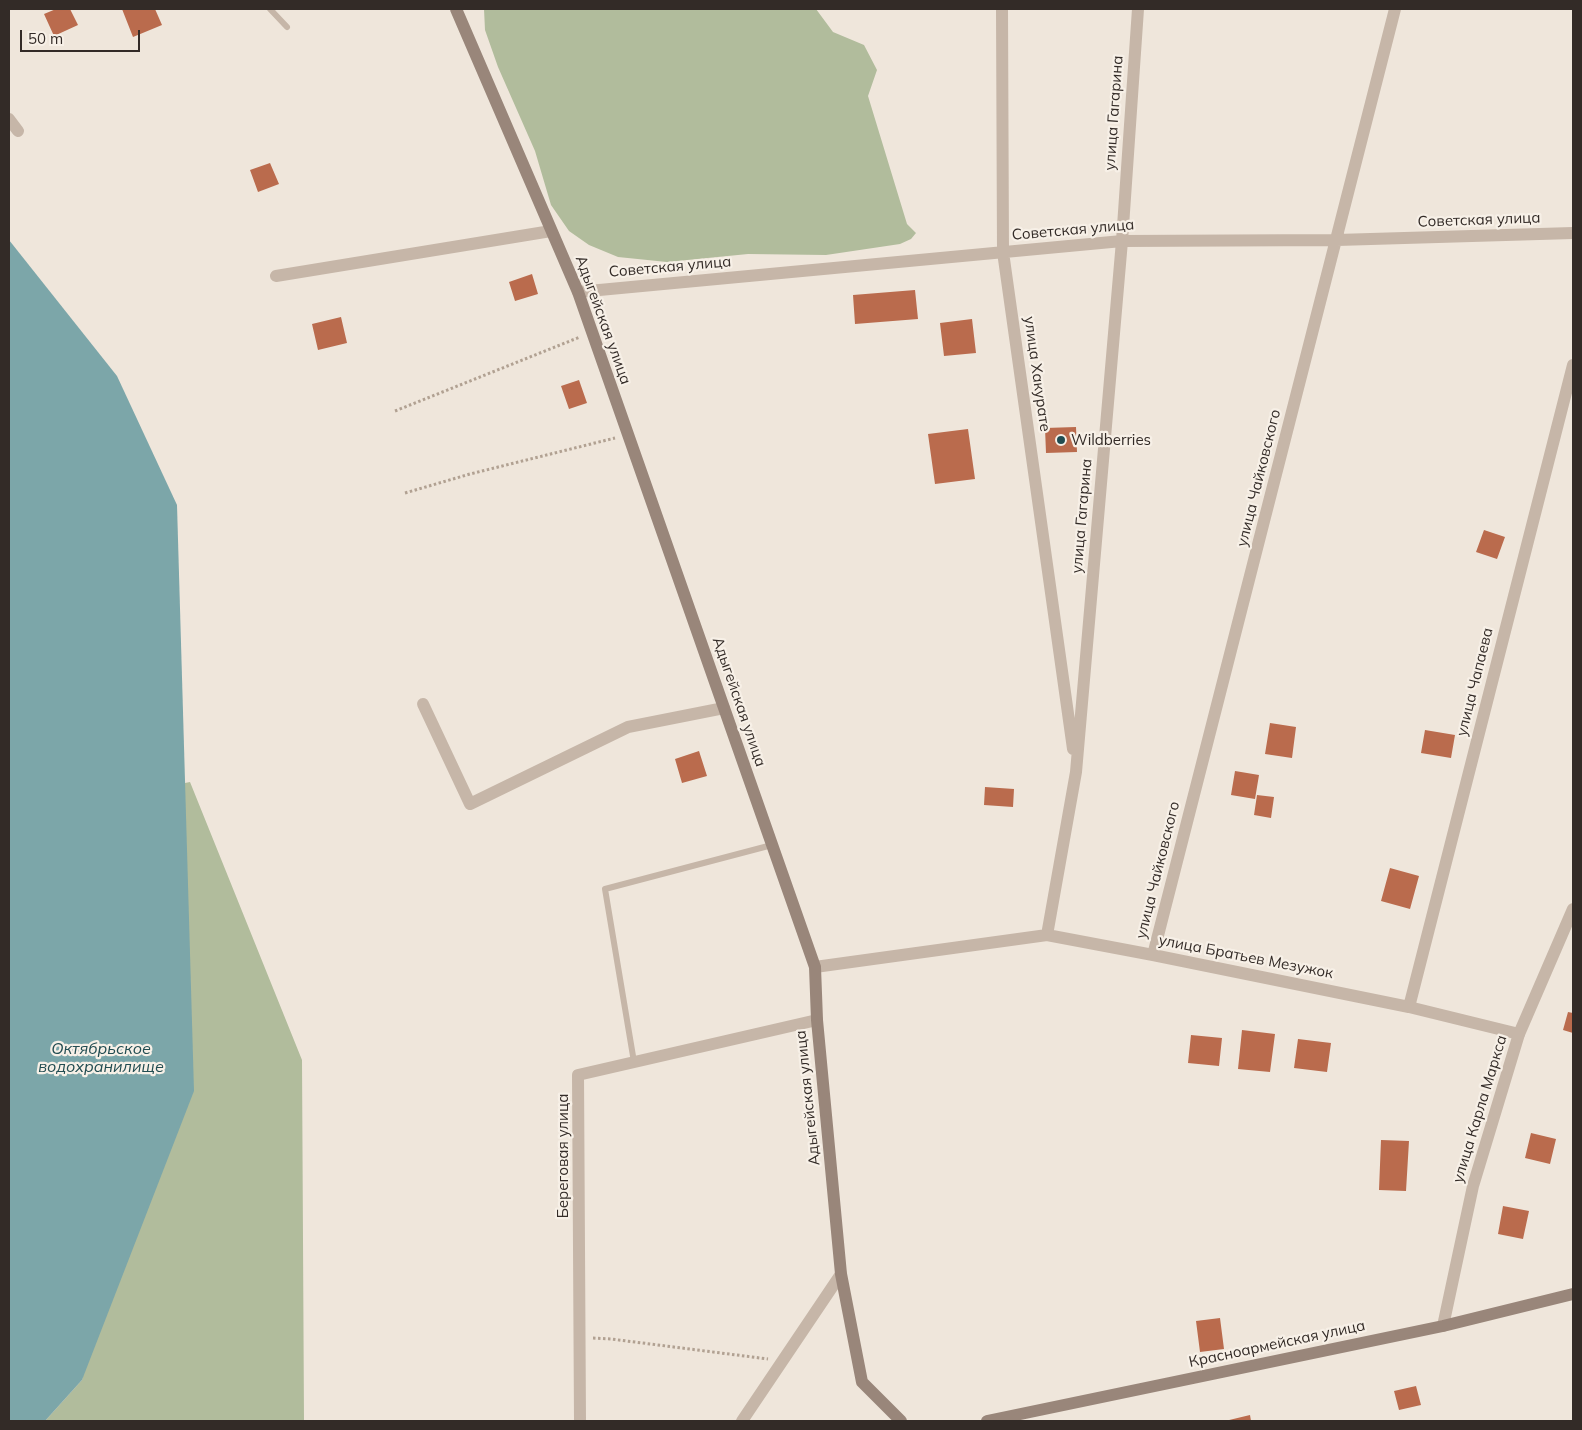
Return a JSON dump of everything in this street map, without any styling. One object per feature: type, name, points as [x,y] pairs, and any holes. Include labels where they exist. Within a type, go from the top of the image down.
[{"type":"main road","name":"Адыгейская улица","points":[[456,9],[578,292],[815,967],[817,1020],[841,1274],[862,1382],[901,1421]]},
{"type":"main road","name":"Красноармейская улица","points":[[987,1421],[1443,1326],[1573,1294]]},
{"type":"street","name":"улица Хакурате","points":[[1002,9],[1003,252],[1076,772]]},
{"type":"street","name":"улица Гагарина","points":[[1047,935],[1076,772],[1122,241],[1138,9]]},
{"type":"street","name":"улица Чайковского","points":[[1153,955],[1396,9]]},
{"type":"street","points":[[9,119],[18,131]]},
{"type":"street","points":[[276,276],[552,231]]},
{"type":"street","name":"Советская улица","points":[[578,292],[1122,241],[1337,240],[1573,233]]},
{"type":"street","name":"улица Чапаева","points":[[1409,1007],[1573,365]]},
{"type":"street","points":[[423,704],[470,804],[628,727],[724,708]]},
{"type":"street","name":"улица Карла Маркса","points":[[1443,1326],[1473,1186],[1519,1034],[1573,909]]},
{"type":"street","name":"улица Братьев Мезужок","points":[[815,967],[1047,935],[1409,1007],[1519,1034]]},
{"type":"street","name":"Береговая улица","points":[[580,1421],[578,1075],[817,1020]]},
{"type":"street","points":[[742,1421],[841,1274]]},
{"type":"lane","points":[[270,9],[287,26]]},
{"type":"lane","points":[[634,1062],[605,889],[772,845]]},
{"type":"path","points":[[395,411],[592,332]]},
{"type":"path","points":[[405,493],[470,474],[628,435]]},
{"type":"path","points":[[580,1338],[611,1338],[783,1361]]},
{"type":"green space","points":[[484,9],[816,9],[833,32],[864,45],[877,70],[868,96],[907,224],[916,233],[911,239],[900,244],[826,255],[748,254],[667,262],[618,257],[589,245],[569,231],[551,205],[535,151],[498,67],[485,30]]},
{"type":"green space","points":[[190,782],[302,1060],[304,1421],[45,1421],[82,1380],[185,783]]},
{"type":"water","name":"Октябрьское водохранилище","points":[[9,240],[117,376],[177,505],[194,1091],[82,1380],[45,1421],[9,1421]]},
{"type":"building","points":[[56,9],[70,9],[78,25],[54,36],[44,14]]},
{"type":"building","points":[[122,9],[155,9],[162,25],[133,37]]},
{"type":"building","points":[[270,163],[279,184],[258,192],[250,170]]},
{"type":"building","points":[[532,274],[538,294],[515,301],[509,282]]},
{"type":"building","points":[[915,290],[918,319],[855,324],[853,295]]},
{"type":"building","points":[[341,317],[347,343],[318,350],[312,324]]},
{"type":"building","points":[[972,319],[976,353],[944,356],[940,323]]},
{"type":"building","points":[[579,380],[587,403],[569,409],[561,386]]},
{"type":"building","name":"Wildberries","points":[[1076,427],[1077,452],[1046,453],[1045,428]]},
{"type":"building","points":[[968,429],[975,479],[935,484],[928,434]]},
{"type":"building","points":[[1484,530],[1505,537],[1497,559],[1476,552]]},
{"type":"building","points":[[1270,723],[1296,727],[1292,758],[1265,754]]},
{"type":"building","points":[[1425,730],[1455,735],[1451,758],[1421,753]]},
{"type":"building","points":[[699,751],[707,776],[682,783],[675,759]]},
{"type":"building","points":[[1235,771],[1259,775],[1255,799],[1231,795]]},
{"type":"building","points":[[985,787],[1014,789],[1013,807],[984,805]]},
{"type":"building","points":[[1257,795],[1274,797],[1271,818],[1254,815]]},
{"type":"building","points":[[1390,868],[1419,876],[1410,909],[1381,901]]},
{"type":"building","points":[[1568,1012],[1573,1013],[1573,1033],[1563,1030]]},
{"type":"building","points":[[1242,1030],[1275,1034],[1270,1072],[1238,1069]]},
{"type":"building","points":[[1191,1035],[1222,1038],[1219,1066],[1188,1063]]},
{"type":"building","points":[[1298,1039],[1331,1043],[1327,1072],[1294,1068]]},
{"type":"building","points":[[1531,1133],[1556,1139],[1550,1164],[1525,1158]]},
{"type":"building","points":[[1381,1140],[1409,1141],[1406,1191],[1379,1190]]},
{"type":"building","points":[[1503,1206],[1529,1211],[1523,1239],[1498,1234]]},
{"type":"building","points":[[1220,1318],[1224,1349],[1200,1352],[1196,1321]]},
{"type":"building","points":[[1416,1386],[1421,1405],[1399,1410],[1394,1391]]},
{"type":"building","points":[[1250,1415],[1251,1421],[1225,1421]]},
{"type":"place","name":"Wildberries","points":[[1061,440]]}]
